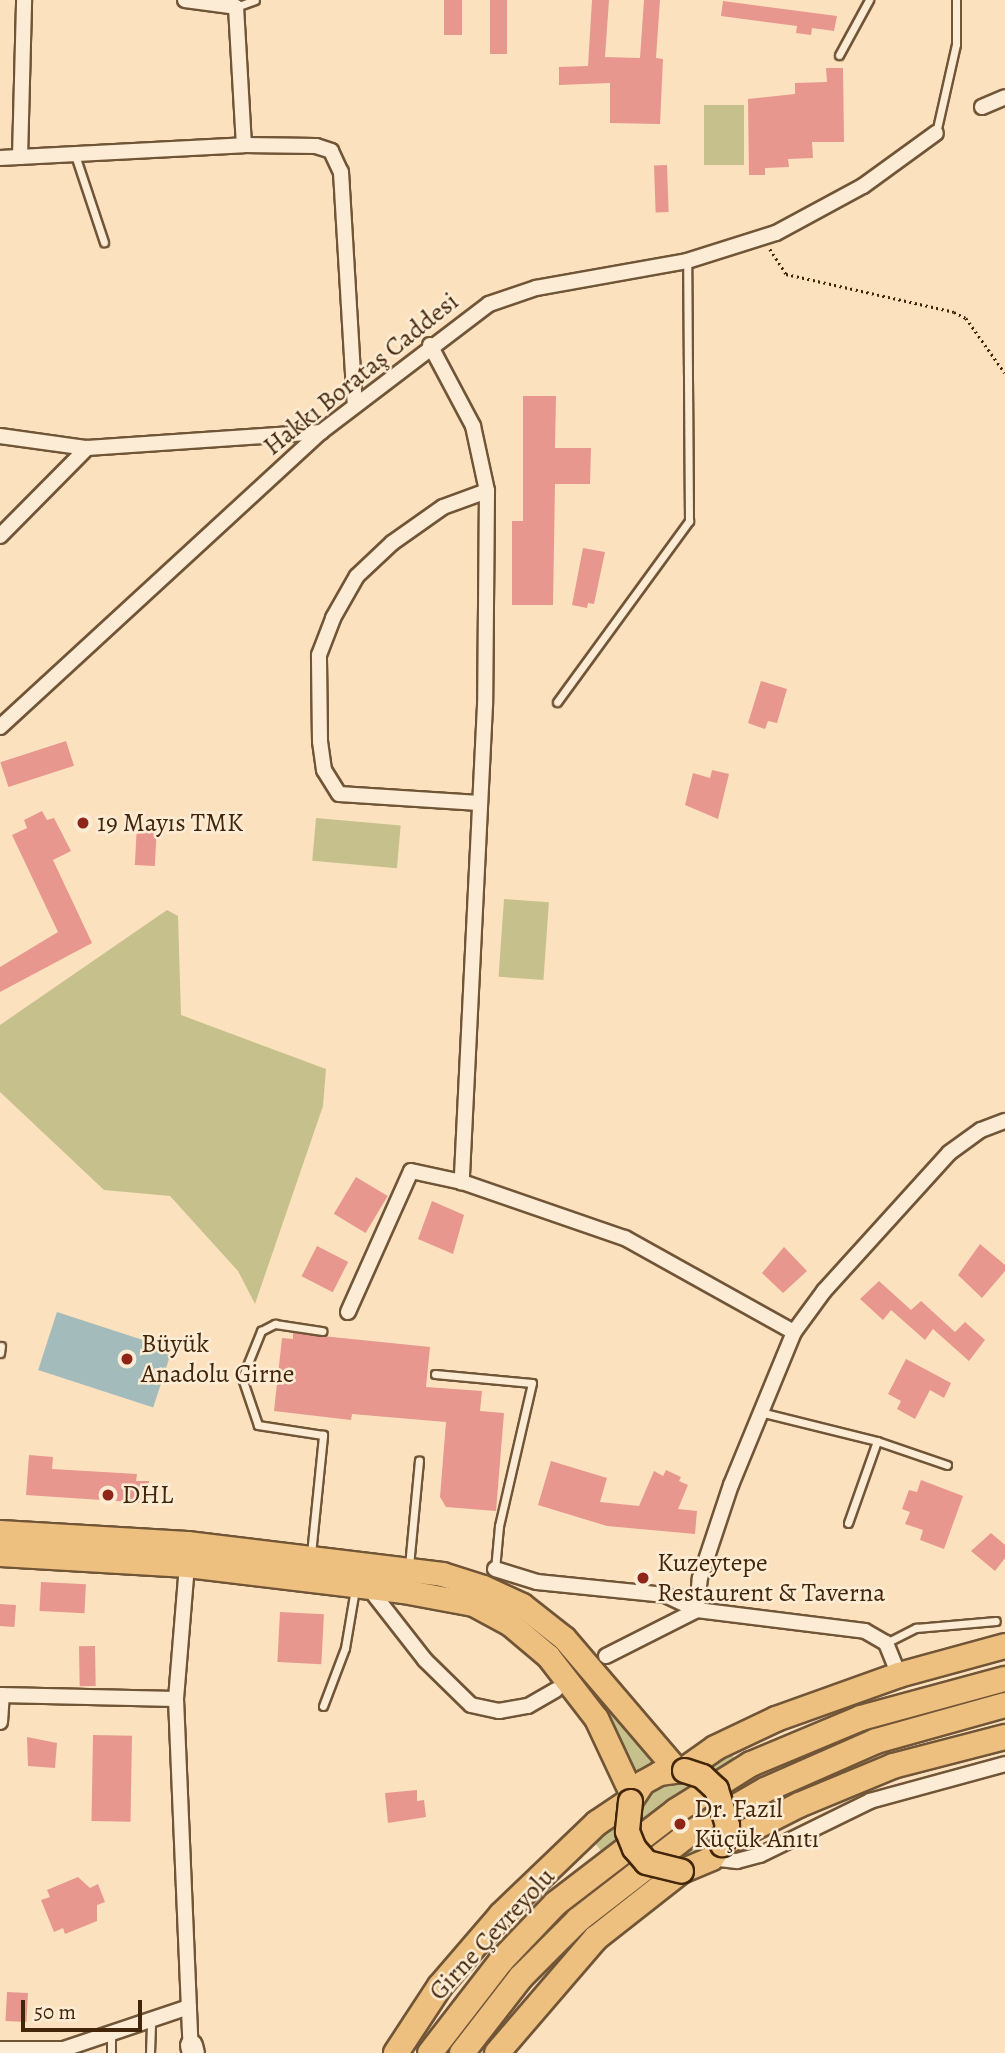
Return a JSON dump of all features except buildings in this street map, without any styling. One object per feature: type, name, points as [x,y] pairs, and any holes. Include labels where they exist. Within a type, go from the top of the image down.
[{"type":"highway","points":[[680,1770],[715,1748],[776,1720],[899,1675],[1005,1646]]},
{"type":"highway","name":"Girne Çevreyolu","points":[[430,2053],[501,1961],[555,1904],[676,1811],[751,1764],[861,1718],[1005,1679]]},
{"type":"highway","name":"Girne Çevreyolu","points":[[462,2053],[521,1977],[624,1881],[689,1834],[765,1790],[876,1741],[1005,1705]]},
{"type":"highway","points":[[716,1851],[799,1805],[893,1766],[1005,1737]]},
{"type":"highway","points":[[396,2053],[440,1986],[501,1915],[597,1823],[631,1798]]},
{"type":"highway","points":[[498,2053],[596,1938],[681,1871]]},
{"type":"main road","points":[[0,1532],[187,1544],[310,1558],[408,1570],[483,1587],[522,1605],[564,1638],[680,1770]]},
{"type":"main road","points":[[0,1554],[187,1565],[362,1586],[473,1604],[510,1624],[548,1656],[589,1708],[631,1798]]},
{"type":"main road","points":[[680,1770],[702,1776],[721,1797],[727,1825],[716,1851],[681,1871],[655,1866],[634,1848],[627,1831],[631,1798],[643,1782],[680,1770]]},
{"type":"street","points":[[20,157],[24,0]]},
{"type":"street","points":[[185,0],[236,7],[244,145]]},
{"type":"street","points":[[982,107],[1005,96]]},
{"type":"street","name":"Hakkı Borataş Caddesi","points":[[0,727],[321,432],[430,345],[489,304],[536,288],[687,261],[763,237],[863,186],[936,132]]},
{"type":"street","points":[[0,158],[244,145],[316,146],[331,151],[341,172],[355,405]]},
{"type":"street","points":[[430,345],[474,426],[487,491],[489,573],[462,1182]]},
{"type":"street","points":[[0,436],[88,448],[321,432]]},
{"type":"street","points":[[0,536],[88,448]]},
{"type":"street","points":[[480,803],[339,794],[324,770],[320,741],[319,655],[332,618],[357,576],[392,543],[443,507],[487,491]]},
{"type":"street","points":[[696,1610],[700,1578],[759,1412],[794,1332],[824,1291],[949,1153],[981,1130],[1005,1121]]},
{"type":"street","points":[[348,1312],[411,1171],[462,1182],[625,1238],[794,1332]]},
{"type":"street","points":[[187,1565],[176,1699],[192,2050]]},
{"type":"street","points":[[495,1569],[537,1581],[665,1595],[696,1610],[833,1624],[865,1631],[886,1643],[899,1675]]},
{"type":"street","points":[[362,1586],[425,1660],[471,1705],[499,1711],[528,1706],[556,1690]]},
{"type":"street","points":[[607,1656],[696,1610]]},
{"type":"street","points":[[0,1722],[1,1695],[176,1699]]},
{"type":"street","points":[[716,1851],[737,1861],[760,1855],[870,1801],[1005,1764]]},
{"type":"street","points":[[0,2049],[17,2052],[64,2051],[189,2007]]},
{"type":"lane","points":[[236,7],[255,0]]},
{"type":"lane","points":[[839,55],[869,0]]},
{"type":"lane","points":[[936,132],[956,44],[956,0]]},
{"type":"lane","points":[[75,154],[104,242]]},
{"type":"lane","points":[[557,702],[689,521],[687,261]]},
{"type":"lane","points":[[310,1558],[323,1435],[258,1424],[242,1378],[261,1331],[275,1324],[322,1331]]},
{"type":"lane","points":[[435,1374],[532,1383],[499,1526],[495,1569]]},
{"type":"lane","points":[[759,1412],[877,1441],[947,1465]]},
{"type":"lane","points":[[848,1523],[877,1441]]},
{"type":"lane","points":[[408,1570],[419,1460]]},
{"type":"lane","points":[[323,1706],[345,1648],[362,1586]]},
{"type":"lane","points":[[886,1643],[916,1628],[996,1621]]},
{"type":"lane","points":[[150,2053],[151,2019]]},
{"type":"lane","points":[[111,2033],[111,2053]]},
{"type":"path","points":[[763,237],[786,274],[954,312],[966,318],[1005,373]]},
{"type":"shaded area","points":[[704,105],[744,105],[744,165],[704,165]]},
{"type":"shaded area","points":[[316,818],[401,825],[397,868],[312,861]]},
{"type":"shaded area","points":[[504,899],[549,902],[543,980],[499,977]]},
{"type":"shaded area","points":[[167,910],[178,916],[181,1015],[326,1069],[323,1106],[255,1304],[238,1271],[170,1196],[104,1190],[0,1092],[0,1025]]},
{"type":"shaded area","points":[[610,1711],[661,1764],[633,1783],[605,1715]]},
{"type":"shaded area","points":[[730,1750],[762,1812],[737,1828],[699,1766]]},
{"type":"shaded area","points":[[679,1783],[693,1786],[706,1794],[714,1807],[717,1821],[714,1835],[706,1848],[693,1856],[679,1859],[665,1856],[652,1848],[644,1835],[641,1821],[644,1807],[652,1794],[665,1786]]},
{"type":"shaded area","points":[[617,1820],[644,1872],[661,1879],[637,1894],[593,1841]]},
{"type":"water","points":[[57,1312],[172,1349],[153,1407],[38,1370]]},
{"type":"place","name":"19 Mayıs TMK","points":[[83,823]]},
{"type":"place","name":"Büyük Anadolu Girne","points":[[127,1359]]},
{"type":"place","name":"DHL","points":[[108,1495]]},
{"type":"place","name":"Kuzeytepe Restaurent & Taverna","points":[[643,1578]]},
{"type":"place","name":"Dr. Fazıl Küçük Anıtı","points":[[680,1824]]}]
